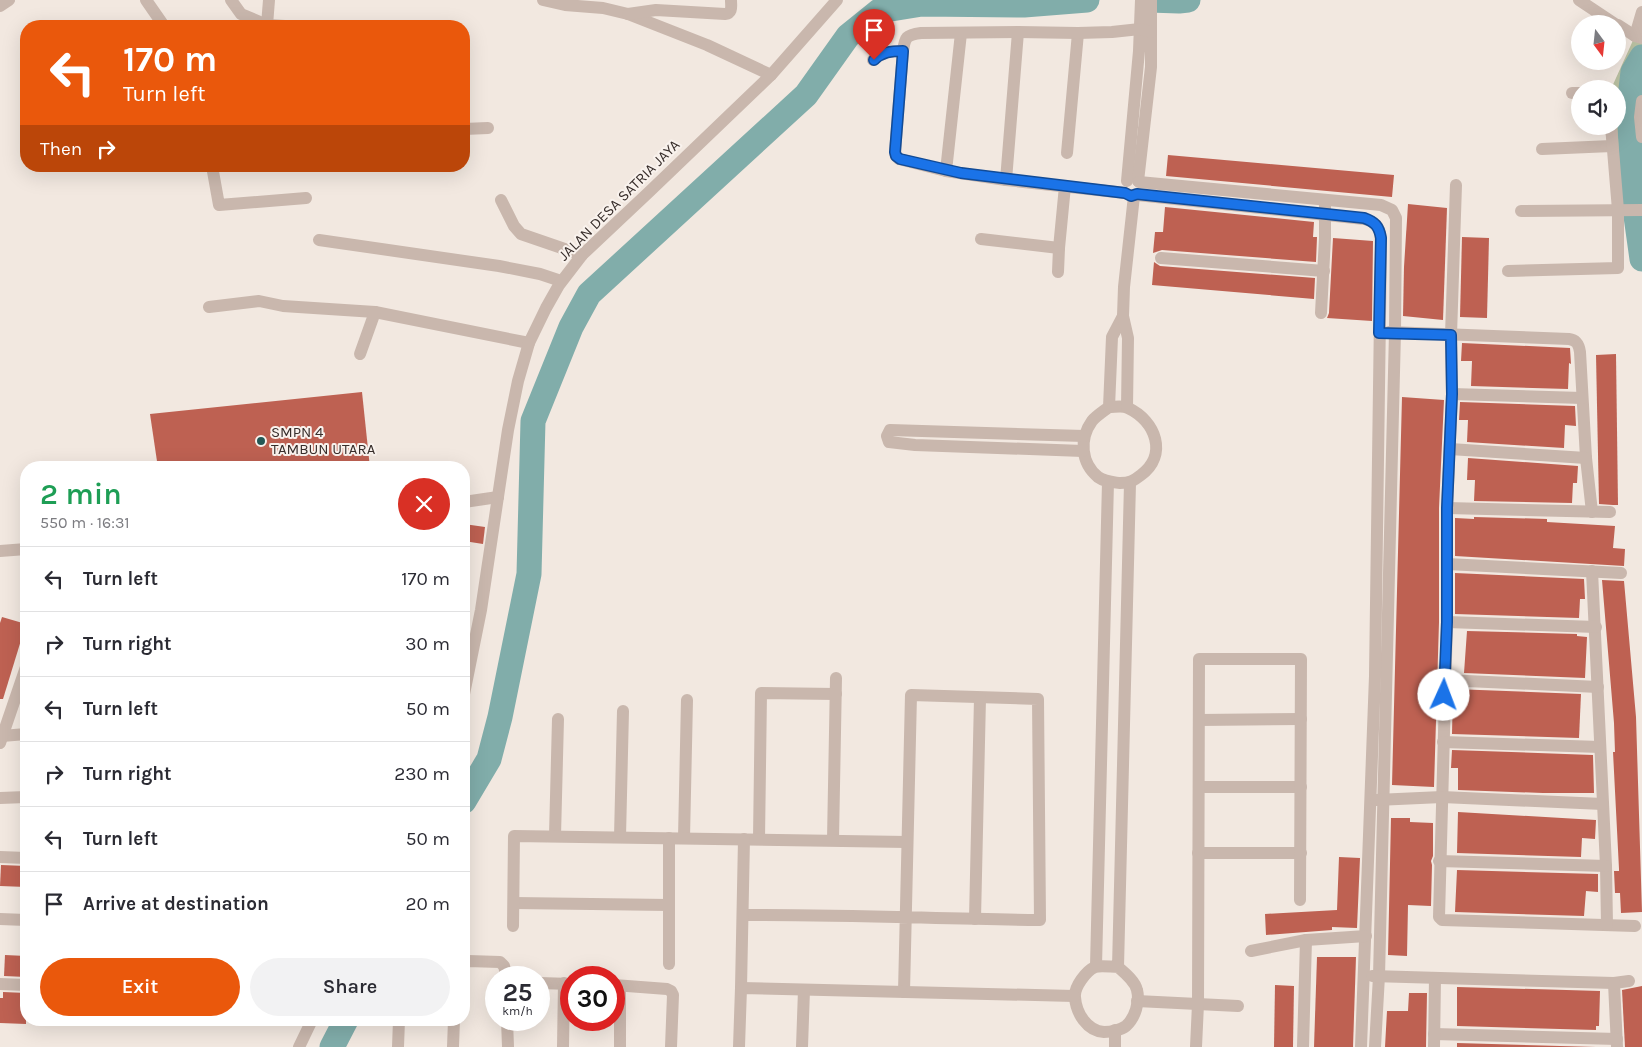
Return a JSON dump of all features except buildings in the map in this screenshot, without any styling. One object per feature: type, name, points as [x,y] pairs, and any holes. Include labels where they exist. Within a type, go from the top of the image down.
[{"type":"street","points":[[0,6],[9,0]]},
{"type":"street","points":[[146,0],[160,20]]},
{"type":"street","points":[[231,0],[241,14],[255,20]]},
{"type":"street","points":[[267,20],[269,0]]},
{"type":"street","points":[[543,0],[565,5],[603,8],[628,14],[707,45],[771,75]]},
{"type":"street","points":[[628,14],[656,10],[727,14],[731,10],[732,0]]},
{"type":"street","name":"JALAN DESA SATRIA JAYA","points":[[470,664],[481,610],[508,430],[516,390],[529,343],[562,281],[582,255],[771,75],[837,0]]},
{"type":"street","points":[[1141,0],[1146,25]]},
{"type":"street","points":[[1127,407],[1128,338],[1123,316],[1124,287],[1146,25],[1151,0]]},
{"type":"street","points":[[1579,0],[1601,15]]},
{"type":"street","points":[[1626,30],[1638,37],[1642,12]]},
{"type":"street","points":[[1146,25],[1112,32],[911,35],[905,40],[903,51],[896,156],[900,159],[946,171],[1006,180],[1066,186],[1325,199],[1381,205],[1392,210],[1397,222],[1395,332],[1383,548],[1377,800],[1379,976],[1375,1047]]},
{"type":"street","points":[[1006,180],[1018,32]]},
{"type":"street","points":[[946,171],[961,33]]},
{"type":"street","points":[[1068,153],[1078,33]]},
{"type":"street","points":[[874,60],[885,52],[903,51]]},
{"type":"street","points":[[1642,101],[1640,117],[1642,137]]},
{"type":"street","points":[[470,128],[488,128]]},
{"type":"street","points":[[1508,271],[1618,268],[1618,210],[1611,135]]},
{"type":"street","points":[[1542,149],[1612,146]]},
{"type":"street","points":[[213,172],[219,205],[306,198]]},
{"type":"street","points":[[1456,185],[1451,335],[1452,394],[1447,508],[1447,622],[1438,914],[1441,919],[1634,926]]},
{"type":"street","points":[[1058,272],[1066,186]]},
{"type":"street","points":[[1133,188],[1364,218],[1375,222],[1378,226],[1381,238],[1379,333],[1383,548]]},
{"type":"street","points":[[1321,313],[1324,271],[1325,199]]},
{"type":"street","points":[[501,200],[514,226],[521,234],[582,255]]},
{"type":"street","points":[[1375,222],[1381,205]]},
{"type":"street","points":[[1521,211],[1642,210]]},
{"type":"street","points":[[981,239],[1059,248]]},
{"type":"street","points":[[319,240],[499,266],[540,274],[562,281]]},
{"type":"street","points":[[1161,258],[1324,271]]},
{"type":"street","points":[[209,307],[259,301],[283,306],[375,312],[529,343]]},
{"type":"street","points":[[360,354],[375,312]]},
{"type":"street","points":[[1109,407],[1112,337],[1123,316]]},
{"type":"street","points":[[1379,333],[1573,339],[1578,343],[1586,458],[1592,512]]},
{"type":"street","points":[[1452,394],[1582,398]]},
{"type":"street","points":[[1109,407],[1127,407],[1146,420],[1155,436],[1157,453],[1149,469],[1130,483],[1108,482],[1098,477],[1089,467],[1083,451],[1084,436],[1092,420],[1109,407]]},
{"type":"street","points":[[1083,451],[906,444],[889,442],[887,436],[890,430],[1084,436]]},
{"type":"street","points":[[1450,450],[1586,458]]},
{"type":"street","points":[[1096,966],[1108,482]]},
{"type":"street","points":[[1118,967],[1130,483]]},
{"type":"street","points":[[470,501],[498,497]]},
{"type":"street","points":[[1447,508],[1610,512]]},
{"type":"street","points":[[0,551],[20,549]]},
{"type":"street","points":[[1447,564],[1621,573]]},
{"type":"street","points":[[1592,571],[1596,627],[1607,925]]},
{"type":"street","points":[[1447,622],[1596,627]]},
{"type":"street","points":[[1196,1047],[1198,1004],[1199,659],[1301,659],[1300,900]]},
{"type":"street","points":[[833,840],[836,678]]},
{"type":"street","points":[[1445,680],[1598,687]]},
{"type":"street","points":[[1,739],[20,687]]},
{"type":"street","points":[[759,839],[761,693],[836,694]]},
{"type":"street","points":[[743,915],[825,914],[905,916],[975,919],[1040,920],[1038,699],[912,696],[907,842],[905,916],[904,992]]},
{"type":"street","points":[[975,919],[980,698]]},
{"type":"street","points":[[684,838],[687,700]]},
{"type":"street","points":[[620,837],[623,711]]},
{"type":"street","points":[[555,836],[558,718]]},
{"type":"street","points":[[1199,720],[1301,720]]},
{"type":"street","points":[[1,739],[20,735]]},
{"type":"street","points":[[1443,742],[1600,747]]},
{"type":"street","points":[[1199,787],[1301,787]]},
{"type":"street","points":[[0,798],[20,797]]},
{"type":"street","points":[[1377,800],[1442,797],[1603,804]]},
{"type":"street","points":[[1361,1047],[1366,936],[1377,800]]},
{"type":"street","points":[[513,926],[514,836],[907,842]]},
{"type":"street","points":[[669,838],[669,964]]},
{"type":"street","points":[[739,1047],[744,839]]},
{"type":"street","points":[[1198,853],[1301,853]]},
{"type":"street","points":[[0,857],[20,858]]},
{"type":"street","points":[[1440,861],[1606,866]]},
{"type":"street","points":[[514,903],[669,905]]},
{"type":"street","points":[[0,918],[20,920]]},
{"type":"street","points":[[1251,951],[1306,940],[1366,936]]},
{"type":"street","points":[[1303,1047],[1306,940]]},
{"type":"street","points":[[470,961],[500,962],[504,966]]},
{"type":"street","points":[[1096,966],[1118,967],[1130,978],[1137,990],[1137,1009],[1126,1026],[1104,1032],[1093,1030],[1079,1015],[1074,996],[1084,974],[1096,966]]},
{"type":"street","points":[[1364,976],[1629,982]]},
{"type":"street","points":[[1435,978],[1434,1041],[1617,1043],[1614,983]]},
{"type":"street","points":[[0,984],[20,986]]},
{"type":"street","points":[[625,986],[668,989],[670,991],[673,995],[671,1047]]},
{"type":"street","points":[[741,988],[1074,996]]},
{"type":"street","points":[[802,1047],[804,990]]},
{"type":"street","points":[[1137,1001],[1238,1006]]},
{"type":"street","points":[[298,1047],[309,1026]]},
{"type":"street","points":[[398,1047],[399,1026]]},
{"type":"street","points":[[452,1047],[454,1026]]},
{"type":"street","points":[[1115,1030],[1115,1047]]},
{"type":"street","points":[[507,1031],[508,1047]]},
{"type":"street","points":[[564,1047],[565,1031]]},
{"type":"street","points":[[619,1031],[620,1047]]},
{"type":"green space","points":[[1635,36],[1642,38],[1642,260],[1635,210],[1618,210],[1612,135],[1626,135],[1626,80],[1615,80],[1620,70],[1626,70],[1626,56]]},
{"type":"waterway","points":[[470,791],[489,759],[500,717],[529,574],[533,421],[571,327],[589,294],[806,95],[848,36],[879,11],[922,4],[1024,5],[1087,0]]},
{"type":"waterway","points":[[1149,0],[1188,0]]},
{"type":"waterway","points":[[1642,57],[1633,72],[1629,106],[1634,202],[1642,259]]},
{"type":"waterway","points":[[332,1047],[343,1026]]},
{"type":"place","name":"SMPN 4 TAMBUN UTARA","points":[[261,441]]},
{"type":"route","points":[[874,60],[885,52],[903,51],[895,152],[896,156],[900,159],[946,171],[1006,180],[1125,193],[1131,196],[1137,194],[1364,218],[1375,222],[1381,238],[1379,333],[1451,335],[1452,394],[1447,508],[1447,622],[1444,695]]}]
